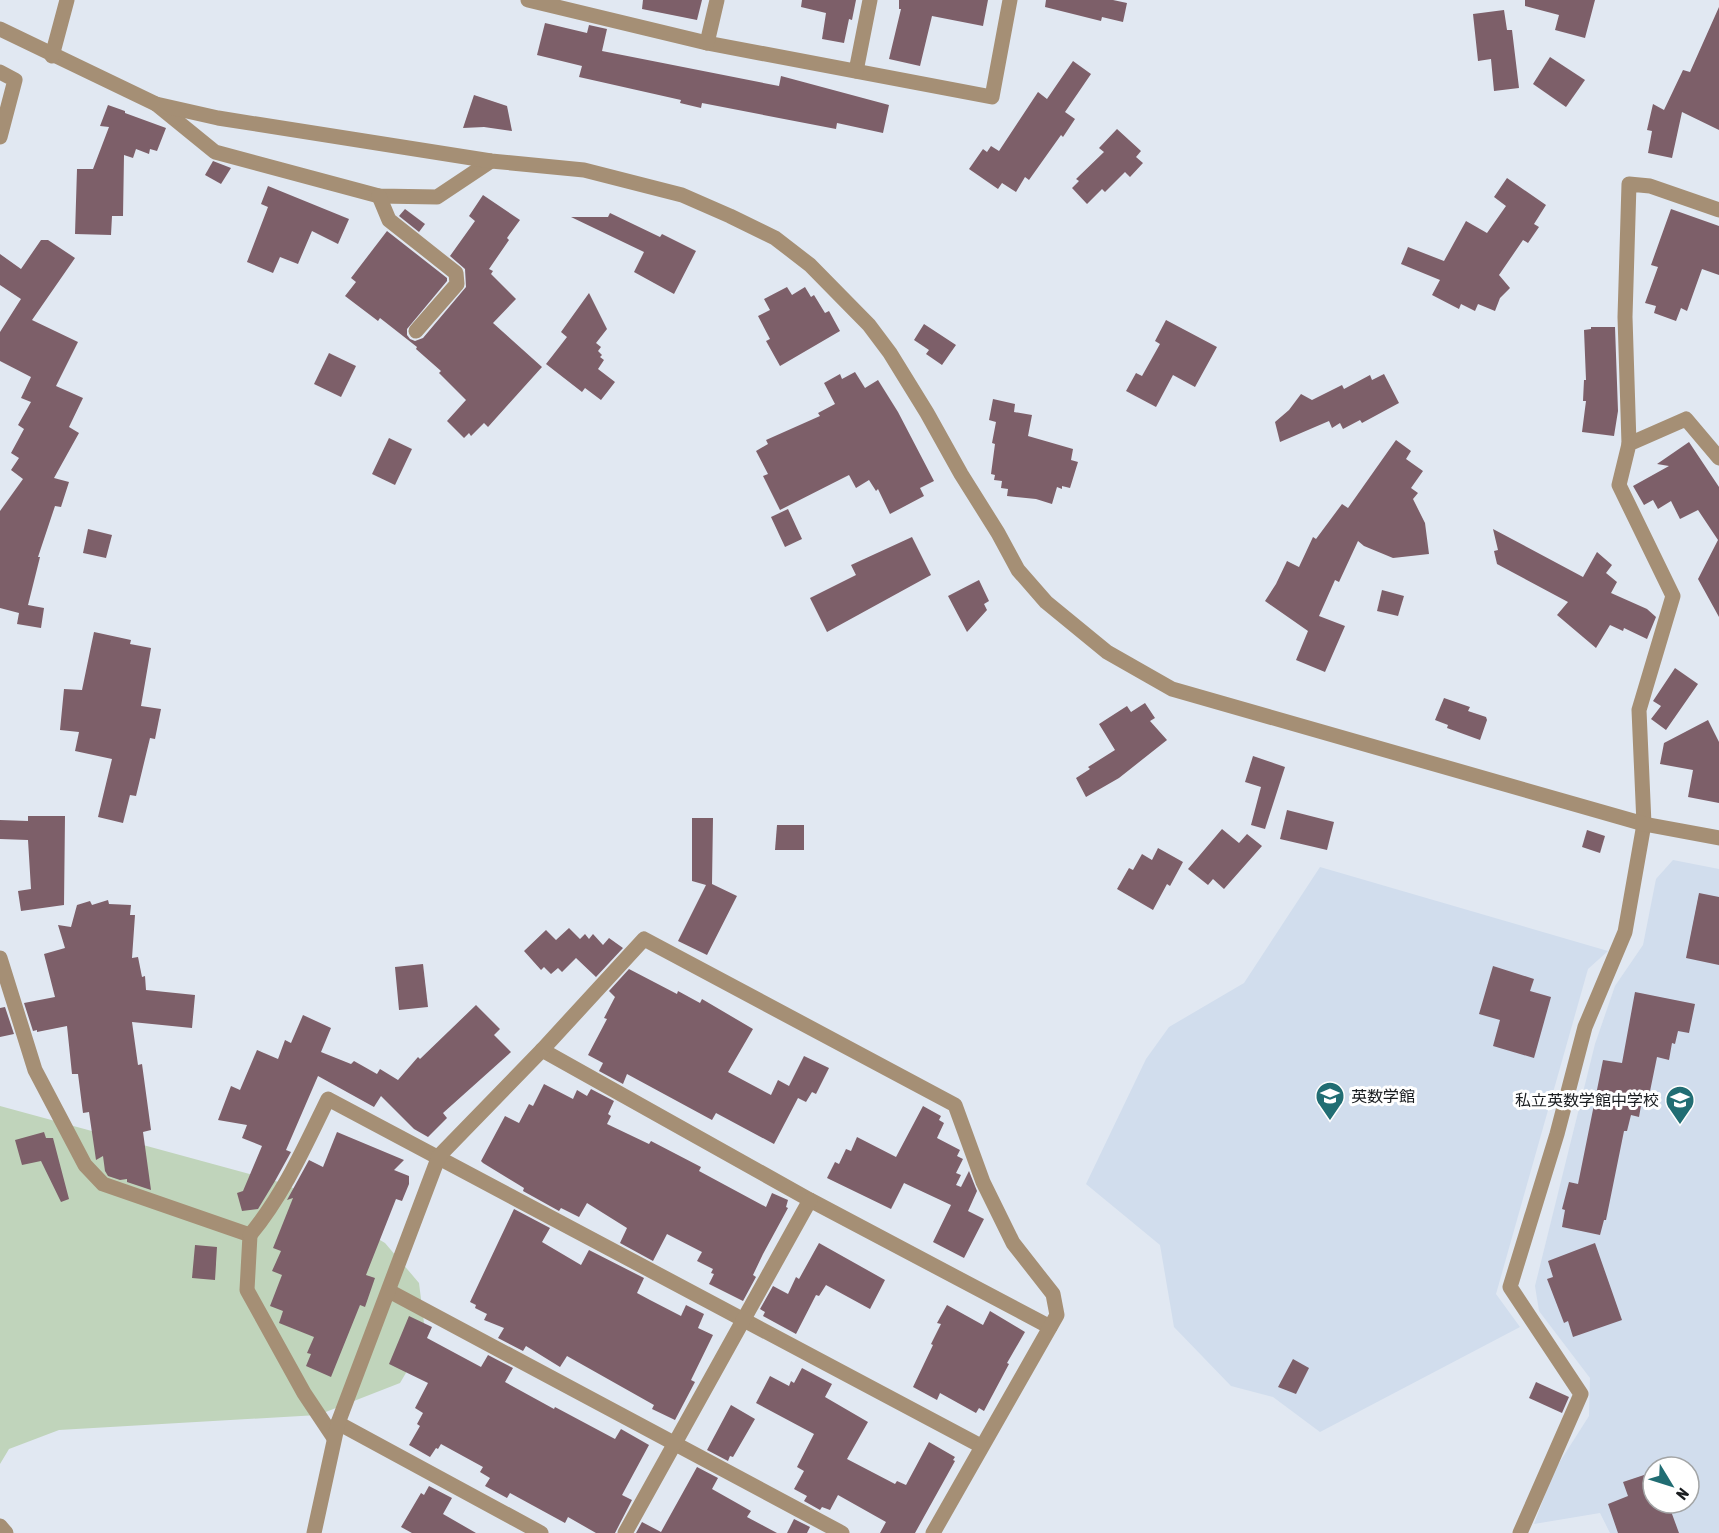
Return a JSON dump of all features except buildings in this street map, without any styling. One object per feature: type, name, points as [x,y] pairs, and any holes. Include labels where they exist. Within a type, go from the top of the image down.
[{"type":"street","points":[[52,56],[67,0]]},
{"type":"street","points":[[528,0],[564,5],[707,43],[992,97],[1010,0]]},
{"type":"street","points":[[707,43],[717,0]]},
{"type":"street","points":[[856,71],[870,0]]},
{"type":"street","points":[[0,29],[52,56],[156,104],[218,118],[491,161],[584,170],[682,195],[730,216],[775,238],[810,265],[869,325],[927,413],[1018,570],[1046,602],[1107,652],[1172,688],[1644,824],[1719,838]]},
{"type":"street","points":[[0,72],[15,80],[0,137]]},
{"type":"street","points":[[156,104],[215,152],[379,196],[437,197],[491,161]]},
{"type":"street","points":[[1520,1533],[1581,1394],[1510,1287],[1557,1134],[1585,1027],[1625,932],[1644,824],[1639,710],[1673,596],[1619,485],[1629,444],[1625,317],[1629,183],[1650,186],[1719,210]]},
{"type":"street","points":[[379,196],[389,220],[456,273],[457,284],[416,331]]},
{"type":"street","points":[[1629,444],[1686,419],[1719,458]]},
{"type":"street","points":[[314,1533],[336,1430],[439,1156],[542,1050],[644,939],[956,1105],[983,1182],[1013,1243],[1053,1294],[1057,1315],[933,1533]]},
{"type":"street","points":[[0,958],[35,1070],[85,1165],[103,1184],[250,1235]]},
{"type":"street","points":[[542,1050],[810,1200],[1050,1327]]},
{"type":"street","points":[[541,1533],[336,1430],[304,1393],[247,1290],[250,1235],[268,1213],[297,1164],[328,1099],[981,1446]]},
{"type":"street","points":[[625,1533],[810,1200]]},
{"type":"street","points":[[389,1291],[842,1533]]},
{"type":"street","points":[[0,1526],[6,1533]]},
{"type":"shaded area","points":[[1673,860],[1719,869],[1719,1533],[1610,1533],[1600,1513],[1534,1524],[1554,1471],[1589,1416],[1590,1378],[1539,1311],[1535,1286],[1595,1044],[1615,986],[1643,945],[1656,879]]},
{"type":"shaded area","name":"英数学館","points":[[1320,867],[1608,951],[1588,969],[1496,1294],[1520,1327],[1320,1432],[1273,1397],[1231,1386],[1174,1327],[1160,1245],[1086,1184],[1146,1059],[1169,1027],[1244,983]]},
{"type":"green space","points":[[0,1106],[286,1184],[385,1243],[419,1283],[426,1339],[400,1383],[318,1415],[59,1430],[9,1449],[0,1464]]},
{"type":"place","name":"英数学館","points":[[1330,1122]]},
{"type":"place","name":"私立英数学館中学校","points":[[1680,1126]]}]
